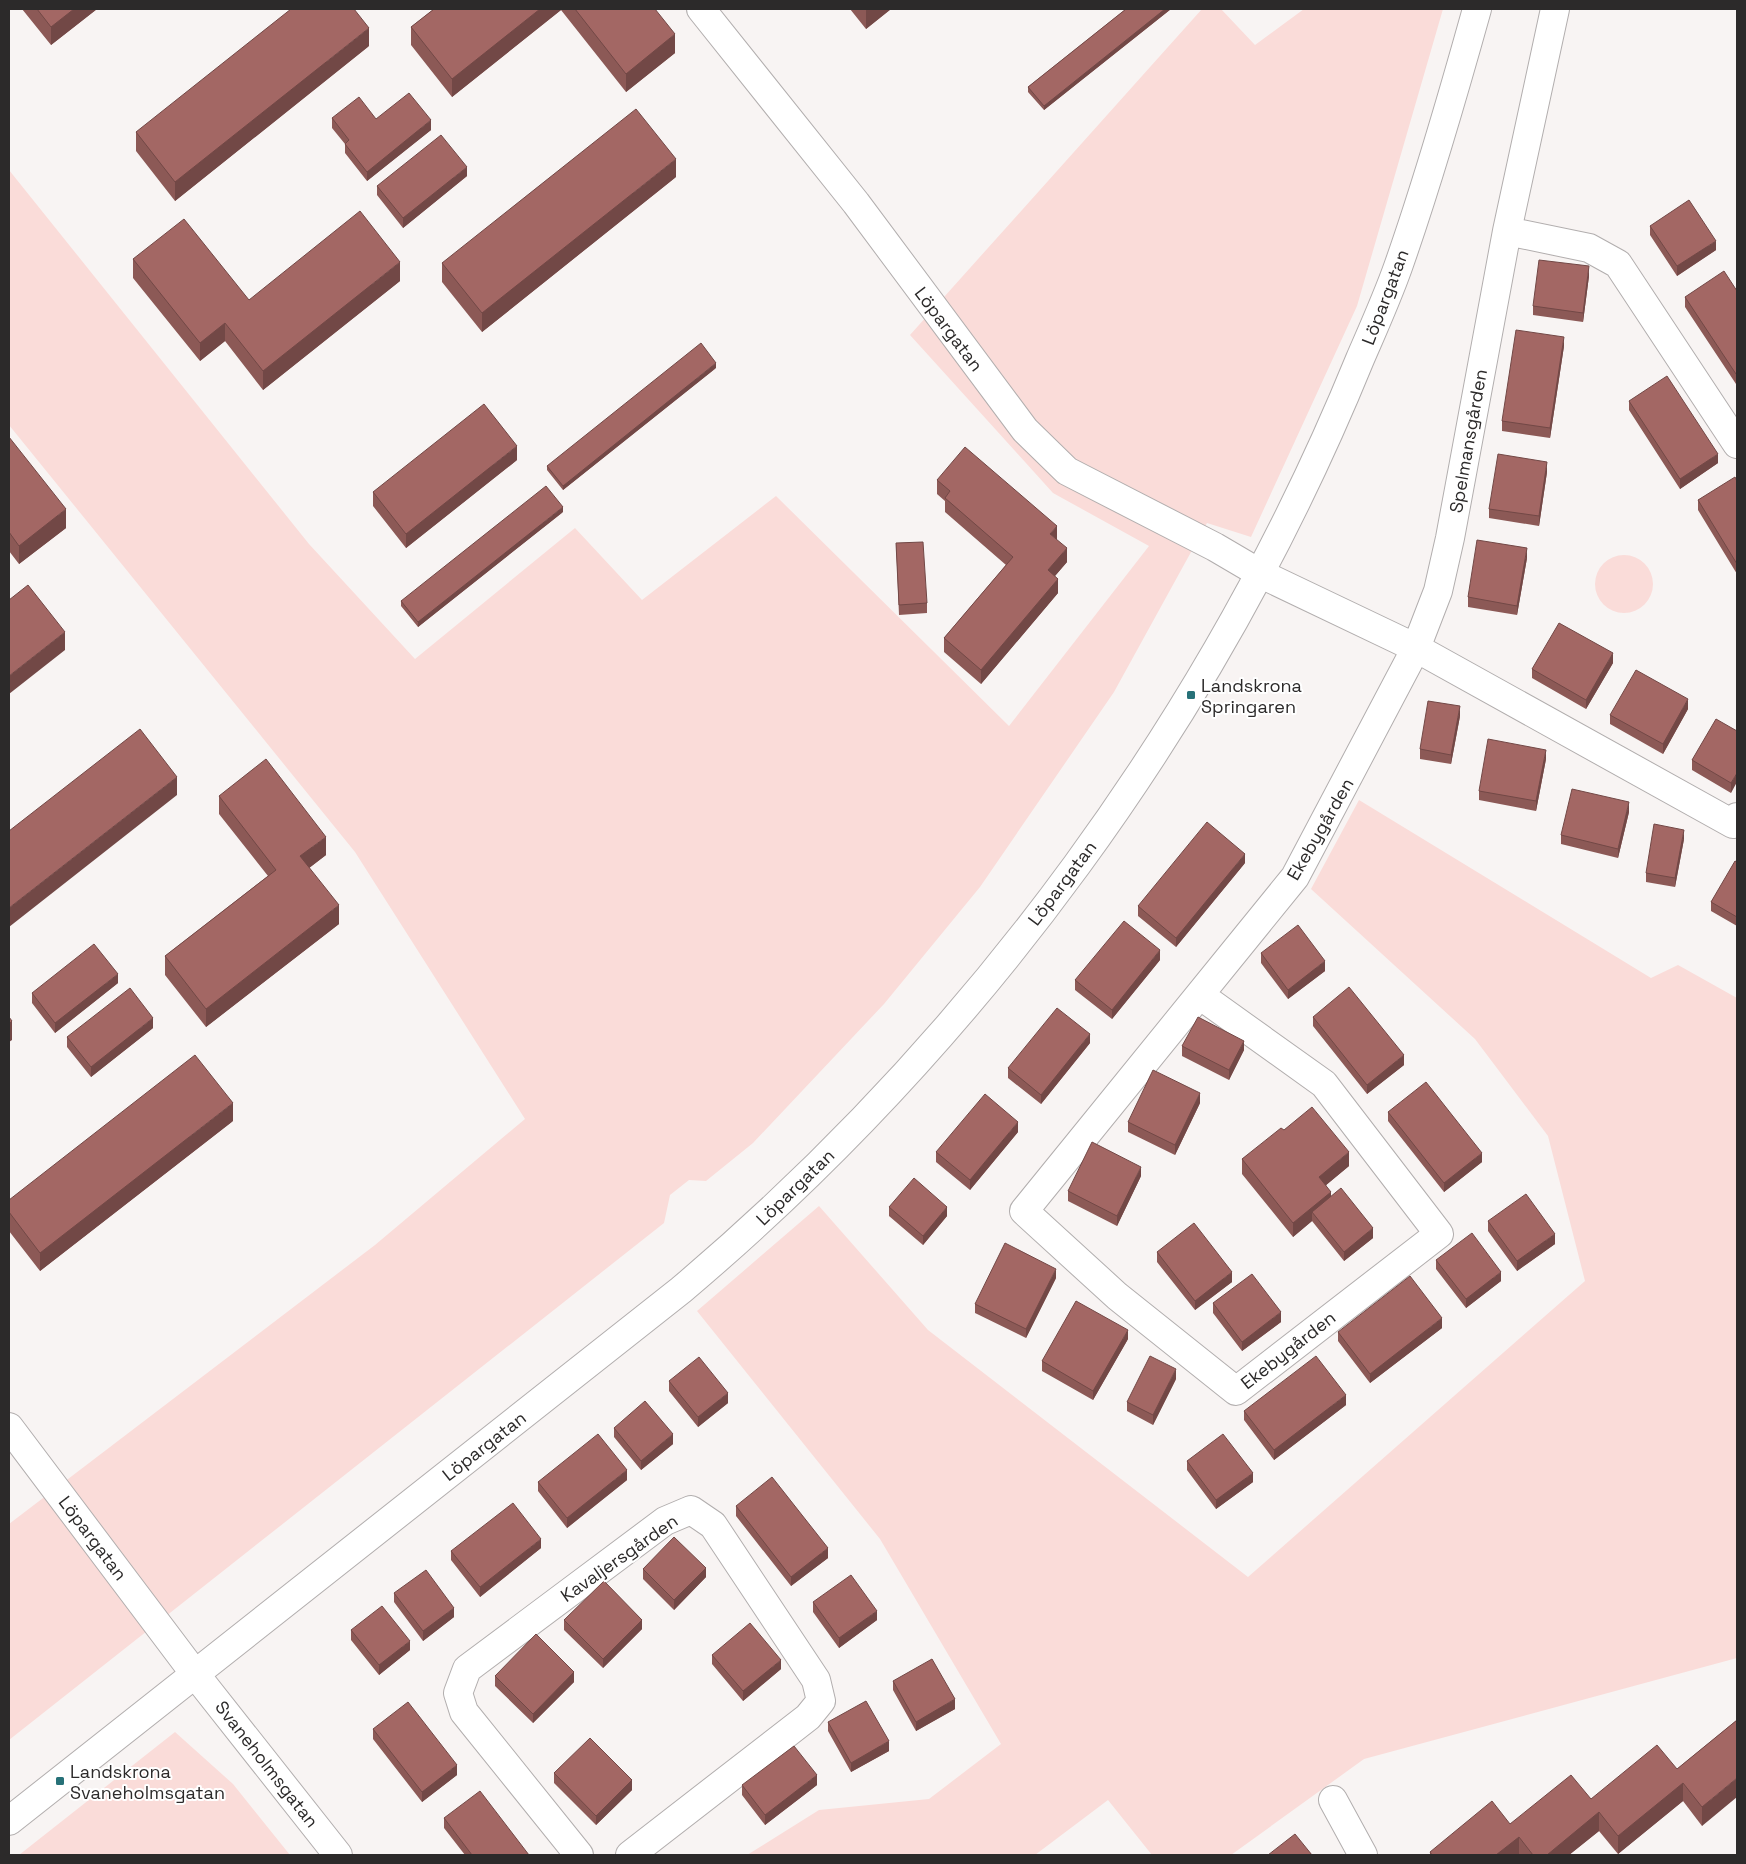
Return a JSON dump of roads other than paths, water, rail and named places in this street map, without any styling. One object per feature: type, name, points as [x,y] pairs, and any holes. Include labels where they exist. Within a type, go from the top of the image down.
[{"type":"street","name":"Löpargatan","points":[[701,9],[856,203],[1025,430],[1067,470],[1215,547],[1261,574]]},
{"type":"street","name":"Löpargatan","points":[[9,1821],[681,1290],[788,1194],[856,1127],[996,971],[1106,824],[1188,700],[1261,574],[1330,433],[1398,268],[1452,100],[1477,9]]},
{"type":"street","name":"Spelmansgården","points":[[1416,648],[1438,591],[1450,538],[1507,231],[1555,9]]},
{"type":"street","points":[[1507,231],[1589,248],[1618,264],[1737,444]]},
{"type":"street","points":[[1261,574],[1416,648],[1733,824],[1737,817]]},
{"type":"street","name":"Ekebygården","points":[[1200,996],[1324,1084],[1439,1234],[1236,1391],[1117,1296],[1024,1210],[1295,877],[1416,648]]},
{"type":"street","name":"Löpargatan","points":[[9,1427],[195,1674]]},
{"type":"street","name":"Kavaljersgården","points":[[579,1855],[464,1712],[458,1693],[467,1669],[665,1521],[691,1510],[713,1525],[816,1680],[820,1701],[808,1717],[630,1855]]},
{"type":"street","name":"Svaneholmsgatan","points":[[195,1674],[338,1855]]},
{"type":"street","points":[[1333,1800],[1363,1855]]},
{"type":"place","name":"Landskrona Springaren","points":[[1191,695]]},
{"type":"place","name":"Landskrona Svaneholmsgatan","points":[[60,1781]]}]
